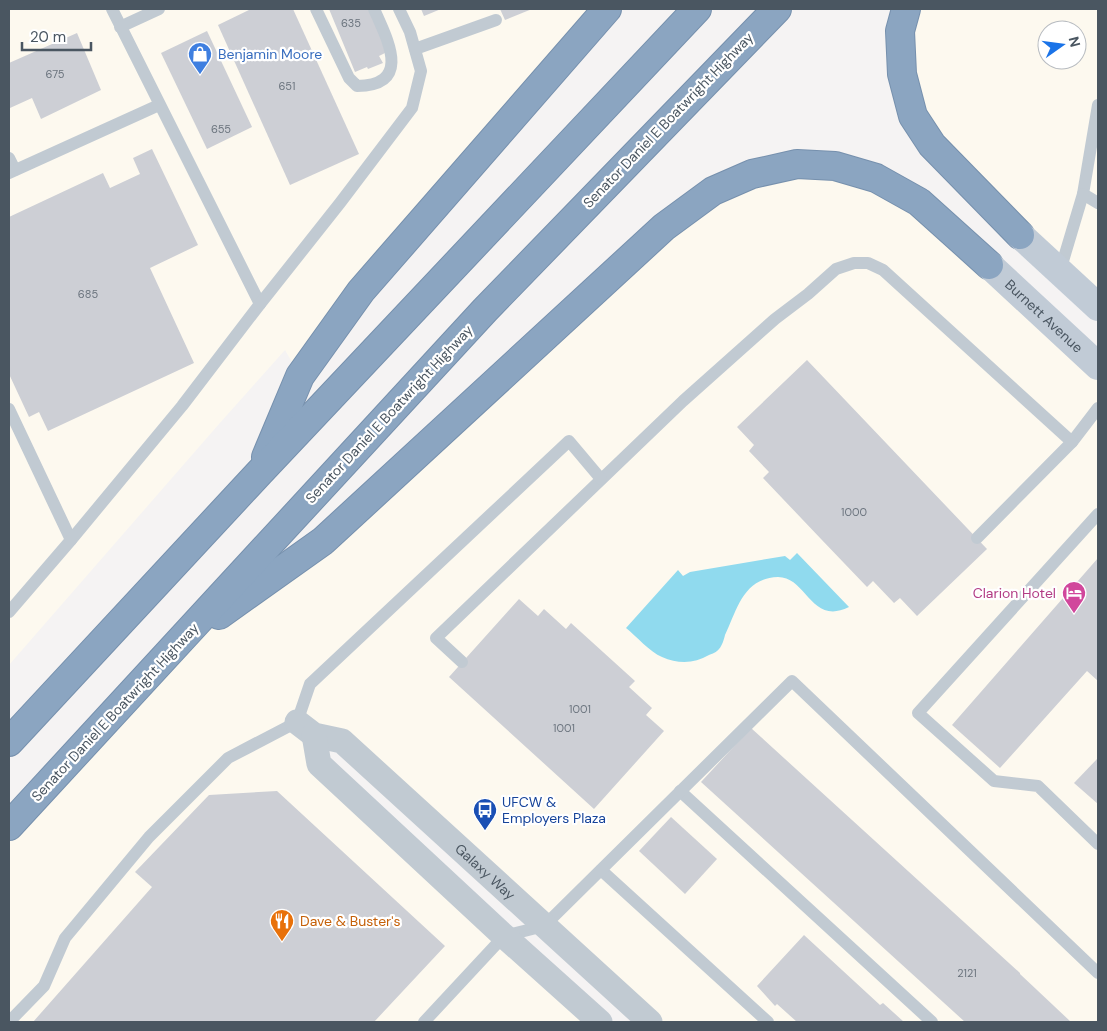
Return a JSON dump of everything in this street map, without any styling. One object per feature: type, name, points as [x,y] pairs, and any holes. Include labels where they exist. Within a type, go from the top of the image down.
[{"type":"highway","points":[[260,472],[300,376],[361,291],[607,9]]},
{"type":"highway","points":[[9,742],[260,472],[698,9]]},
{"type":"highway","name":"Senator Daniel E Boatwright Highway","points":[[9,826],[485,310],[777,9]]},
{"type":"highway","points":[[906,9],[900,31],[902,74],[913,116],[932,145],[1020,235]]},
{"type":"highway","points":[[173,648],[323,541],[664,227],[713,191],[752,174],[797,164],[834,166],[876,178],[919,202],[988,265]]},
{"type":"main road","points":[[1020,235],[1098,307]]},
{"type":"main road","name":"Burnett Avenue","points":[[988,265],[1098,366]]},
{"type":"street","name":"Galaxy Way","points":[[306,729],[342,741],[650,1022]]},
{"type":"street","points":[[306,729],[320,764],[504,936],[600,1022]]},
{"type":"lane","points":[[112,9],[260,304]]},
{"type":"lane","points":[[120,27],[159,9]]},
{"type":"lane","points":[[316,9],[349,78],[357,86],[369,86],[382,79],[388,74],[392,64],[392,52],[374,9]]},
{"type":"lane","points":[[9,612],[182,406],[412,108],[421,71],[410,32],[399,9]]},
{"type":"lane","points":[[415,49],[496,20]]},
{"type":"lane","points":[[9,158],[12,172],[159,105]]},
{"type":"lane","points":[[1060,272],[1083,194],[1098,105]]},
{"type":"lane","points":[[1083,194],[1098,204]]},
{"type":"lane","points":[[462,662],[436,638],[682,400],[775,319],[836,270],[854,263],[868,263],[883,270],[1072,442]]},
{"type":"lane","points":[[977,538],[1072,442],[1098,408]]},
{"type":"lane","points":[[9,409],[70,540]]},
{"type":"lane","points":[[10,1022],[44,986],[65,938],[149,837],[228,758],[306,729],[310,684],[569,441],[601,479]]},
{"type":"lane","points":[[1098,514],[918,713],[994,781],[1038,786],[1098,844]]},
{"type":"lane","points":[[424,1022],[504,936],[544,926],[792,681],[1098,973]]},
{"type":"lane","points":[[680,791],[932,1022]]},
{"type":"lane","points":[[600,870],[768,1022]]},
{"type":"shaded area","points":[[9,9],[607,9],[300,376],[285,350],[9,665]]},
{"type":"shaded area","points":[[906,9],[1098,9],[1098,307],[913,116]]},
{"type":"shaded area","points":[[752,174],[876,178],[1098,366],[1098,1022],[650,1022],[342,741],[314,735],[320,764],[600,1022],[9,1022],[9,826],[173,648],[323,541],[664,227]]},
{"type":"water","points":[[797,553],[849,607],[836,611],[826,610],[817,606],[796,584],[788,579],[778,577],[766,579],[749,589],[743,597],[718,650],[698,660],[686,662],[674,661],[657,655],[626,628],[678,570],[683,576],[690,572],[785,556],[790,560]]},
{"type":"building","points":[[251,9],[293,9],[359,154],[290,185],[218,25]]},
{"type":"building","points":[[329,9],[369,9],[387,52],[379,56],[383,63],[355,72]]},
{"type":"building","points":[[421,9],[441,9],[424,16]]},
{"type":"building","points":[[500,9],[532,9],[505,20]]},
{"type":"building","points":[[207,31],[252,127],[207,149],[161,53]]},
{"type":"building","points":[[77,33],[101,90],[41,119],[32,98],[10,108],[9,63]]},
{"type":"building","points":[[152,149],[198,245],[150,268],[194,363],[48,431],[39,412],[29,417],[9,374],[9,217],[103,173],[110,188],[140,174],[133,158]]},
{"type":"building","points":[[807,360],[987,549],[917,616],[900,598],[894,603],[873,581],[867,587],[821,539],[763,478],[769,472],[749,451],[754,445],[737,427]]},
{"type":"building","name":"Clarion Hotel","points":[[1098,558],[1098,681],[1087,671],[1000,768],[952,725]]},
{"type":"building","points":[[519,599],[538,616],[544,609],[566,629],[571,623],[635,681],[629,687],[652,708],[646,715],[664,731],[594,809],[449,677]]},
{"type":"building","points":[[751,728],[1020,973],[1071,1022],[965,1022],[701,782]]},
{"type":"building","points":[[1098,758],[1098,804],[1074,783]]},
{"type":"building","points":[[277,791],[445,946],[374,1022],[33,1022],[152,887],[135,872],[209,795]]},
{"type":"building","points":[[671,817],[717,859],[685,894],[639,851]]},
{"type":"building","points":[[804,935],[880,1005],[883,1003],[904,1022],[797,1022],[777,1004],[775,1006],[757,986]]},
{"type":"place","name":"Benjamin Moore","points":[[200,75]]},
{"type":"place","name":"Clarion Hotel","points":[[1074,614]]},
{"type":"place","name":"UFCW & Employers Plaza","points":[[485,831]]},
{"type":"place","name":"Dave & Buster's","points":[[282,942]]}]
